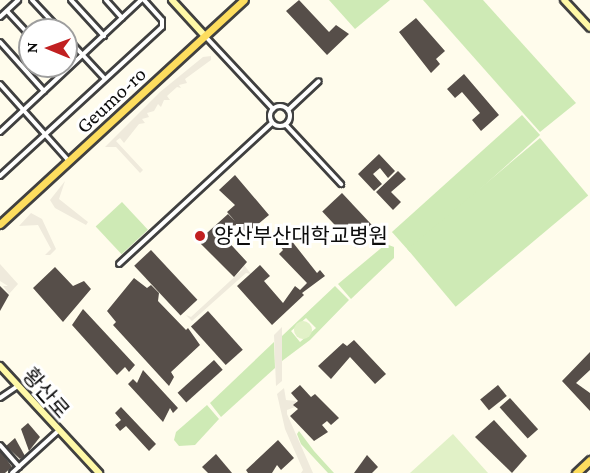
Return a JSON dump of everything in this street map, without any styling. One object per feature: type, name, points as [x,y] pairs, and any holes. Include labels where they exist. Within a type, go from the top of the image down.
[{"type":"main road","points":[[172,0],[205,36]]},
{"type":"main road","name":"Geumo-ro","points":[[0,224],[244,0]]},
{"type":"main road","points":[[564,0],[590,28]]},
{"type":"main road","name":"황산로","points":[[0,366],[68,443],[99,473]]},
{"type":"main road","points":[[576,473],[590,460]]},
{"type":"street","points":[[0,17],[18,0]]},
{"type":"street","points":[[32,0],[49,18]]},
{"type":"street","points":[[71,0],[104,36]]},
{"type":"street","points":[[106,0],[122,18]]},
{"type":"street","points":[[0,176],[162,27],[162,20],[142,0],[78,59]]},
{"type":"street","points":[[7,11],[18,23]]},
{"type":"street","points":[[119,264],[273,123],[273,109],[205,36]]},
{"type":"street","points":[[0,42],[44,91]]},
{"type":"street","points":[[78,50],[105,79]]},
{"type":"street","points":[[0,131],[57,78]]},
{"type":"street","points":[[288,110],[319,81]]},
{"type":"street","points":[[0,84],[69,160]]},
{"type":"street","points":[[273,109],[282,106],[288,110],[290,116],[286,125]]},
{"type":"street","points":[[273,123],[286,125],[341,184]]},
{"type":"street","points":[[0,398],[18,386]]},
{"type":"street","points":[[12,473],[57,431]]},
{"type":"street","points":[[0,445],[19,466]]},
{"type":"green space","points":[[329,0],[390,0],[355,29]]},
{"type":"green space","points":[[423,0],[483,0],[576,103],[540,132]]},
{"type":"green space","points":[[522,115],[540,135],[410,252],[392,232]]},
{"type":"green space","points":[[540,138],[588,195],[456,307],[407,249]]},
{"type":"green space","points":[[122,202],[148,230],[122,254],[96,227]]},
{"type":"green space","points":[[386,244],[394,247],[394,258],[351,299],[338,284]]},
{"type":"green space","points":[[335,286],[349,300],[310,340],[282,361],[282,336]],"holes":[[[306,318],[316,328],[300,342],[291,331]]]},
{"type":"green space","points":[[303,321],[309,324],[312,330],[309,336],[303,339],[297,336],[294,330],[297,324]]},
{"type":"green space","points":[[274,342],[275,368],[221,417],[210,403]]},
{"type":"green space","points":[[207,405],[219,419],[195,445],[179,446],[174,440],[176,432]]},
{"type":"green space","points":[[299,431],[334,473],[328,473],[301,444],[297,434]]},
{"type":"green space","points":[[453,434],[488,473],[410,473]]},
{"type":"shaded area","points":[[211,56],[211,60],[185,79],[187,83],[179,85],[181,88],[177,87],[167,96],[170,100],[164,100],[161,107],[158,104],[154,111],[147,113],[149,117],[142,119],[145,123],[139,124],[124,143],[120,138],[116,141],[143,170],[140,173],[116,147],[105,147],[160,92],[203,57]]},
{"type":"shaded area","points":[[65,181],[59,199],[88,222],[86,225],[55,208],[50,200]]},
{"type":"shaded area","points":[[31,213],[42,219],[56,249],[50,255],[45,255],[51,249],[38,225],[19,226]]},
{"type":"shaded area","points":[[0,264],[18,284],[9,294],[3,286],[8,286],[0,281]]},
{"type":"shaded area","points":[[244,265],[251,274],[246,273],[192,321],[186,315],[191,317],[242,270]]},
{"type":"shaded area","points":[[282,327],[282,381],[276,386],[274,335]]},
{"type":"shaded area","points":[[284,388],[286,400],[296,401],[295,407],[287,410],[287,414],[313,473],[301,473],[303,470],[285,429],[277,394]]},
{"type":"building","points":[[299,0],[329,32],[336,25],[349,34],[327,55],[286,11]]},
{"type":"building","points":[[416,18],[445,51],[436,59],[440,64],[431,73],[399,32]]},
{"type":"building","points":[[464,74],[499,115],[481,131],[472,120],[480,113],[462,92],[455,98],[447,89]]},
{"type":"building","points":[[379,154],[395,171],[388,178],[380,168],[373,174],[382,184],[374,191],[358,174]]},
{"type":"building","points":[[398,171],[406,179],[391,192],[401,202],[393,210],[376,192]]},
{"type":"building","points":[[235,175],[269,215],[246,234],[237,224],[223,236],[247,262],[234,277],[198,241],[228,214],[235,221],[227,212],[235,205],[219,190]]},
{"type":"building","points":[[342,193],[375,229],[356,247],[322,211]]},
{"type":"building","points":[[287,235],[317,273],[320,270],[325,276],[302,293],[304,295],[272,325],[237,286],[260,265],[270,276],[264,281],[283,303],[295,286],[300,290],[307,283],[279,254],[283,250],[278,243]]},
{"type":"building","points":[[151,250],[197,300],[181,315],[134,266]]},
{"type":"building","points":[[55,267],[73,286],[84,281],[91,289],[63,322],[33,288]]},
{"type":"building","points":[[134,278],[147,288],[151,285],[159,293],[158,301],[186,330],[188,328],[200,345],[171,372],[174,377],[169,386],[113,325],[116,322],[107,311]]},
{"type":"building","points":[[0,286],[9,295],[0,311]]},
{"type":"building","points":[[83,309],[135,365],[129,372],[125,367],[117,375],[72,325]]},
{"type":"building","points":[[208,311],[243,350],[226,365],[191,326]]},
{"type":"building","points":[[354,340],[386,374],[375,384],[350,357],[331,379],[318,366],[343,343],[347,346]]},
{"type":"building","points":[[590,352],[590,370],[576,383],[590,393],[590,411],[562,381]]},
{"type":"building","points":[[214,360],[223,370],[186,402],[178,393]]},
{"type":"building","points":[[143,370],[178,408],[173,413],[170,408],[163,422],[128,384],[133,379],[137,383]]},
{"type":"building","points":[[300,385],[311,397],[315,394],[339,418],[331,425],[327,421],[322,425],[328,432],[314,441],[290,416],[298,409],[293,405],[298,401],[291,393]]},
{"type":"building","points":[[498,385],[507,396],[489,410],[480,399]]},
{"type":"building","points":[[510,398],[538,429],[528,439],[500,407]]},
{"type":"building","points":[[121,407],[156,444],[149,451],[126,426],[120,431],[115,425],[121,420],[115,413]]},
{"type":"building","points":[[494,420],[527,456],[512,473],[475,437]]},
{"type":"building","points":[[28,423],[40,437],[29,451],[21,429]]},
{"type":"building","points":[[15,438],[25,456],[20,459],[6,446]]},
{"type":"building","points":[[278,440],[294,458],[281,470],[277,465],[272,473],[248,473],[246,470]]},
{"type":"building","points":[[0,450],[12,467],[5,473],[0,473]]},
{"type":"building","points":[[216,454],[232,473],[208,473],[202,467]]},
{"type":"building","points":[[367,455],[378,467],[372,473],[354,473]]},
{"type":"place","name":"양산부산대학교병원","points":[[200,236]]}]
